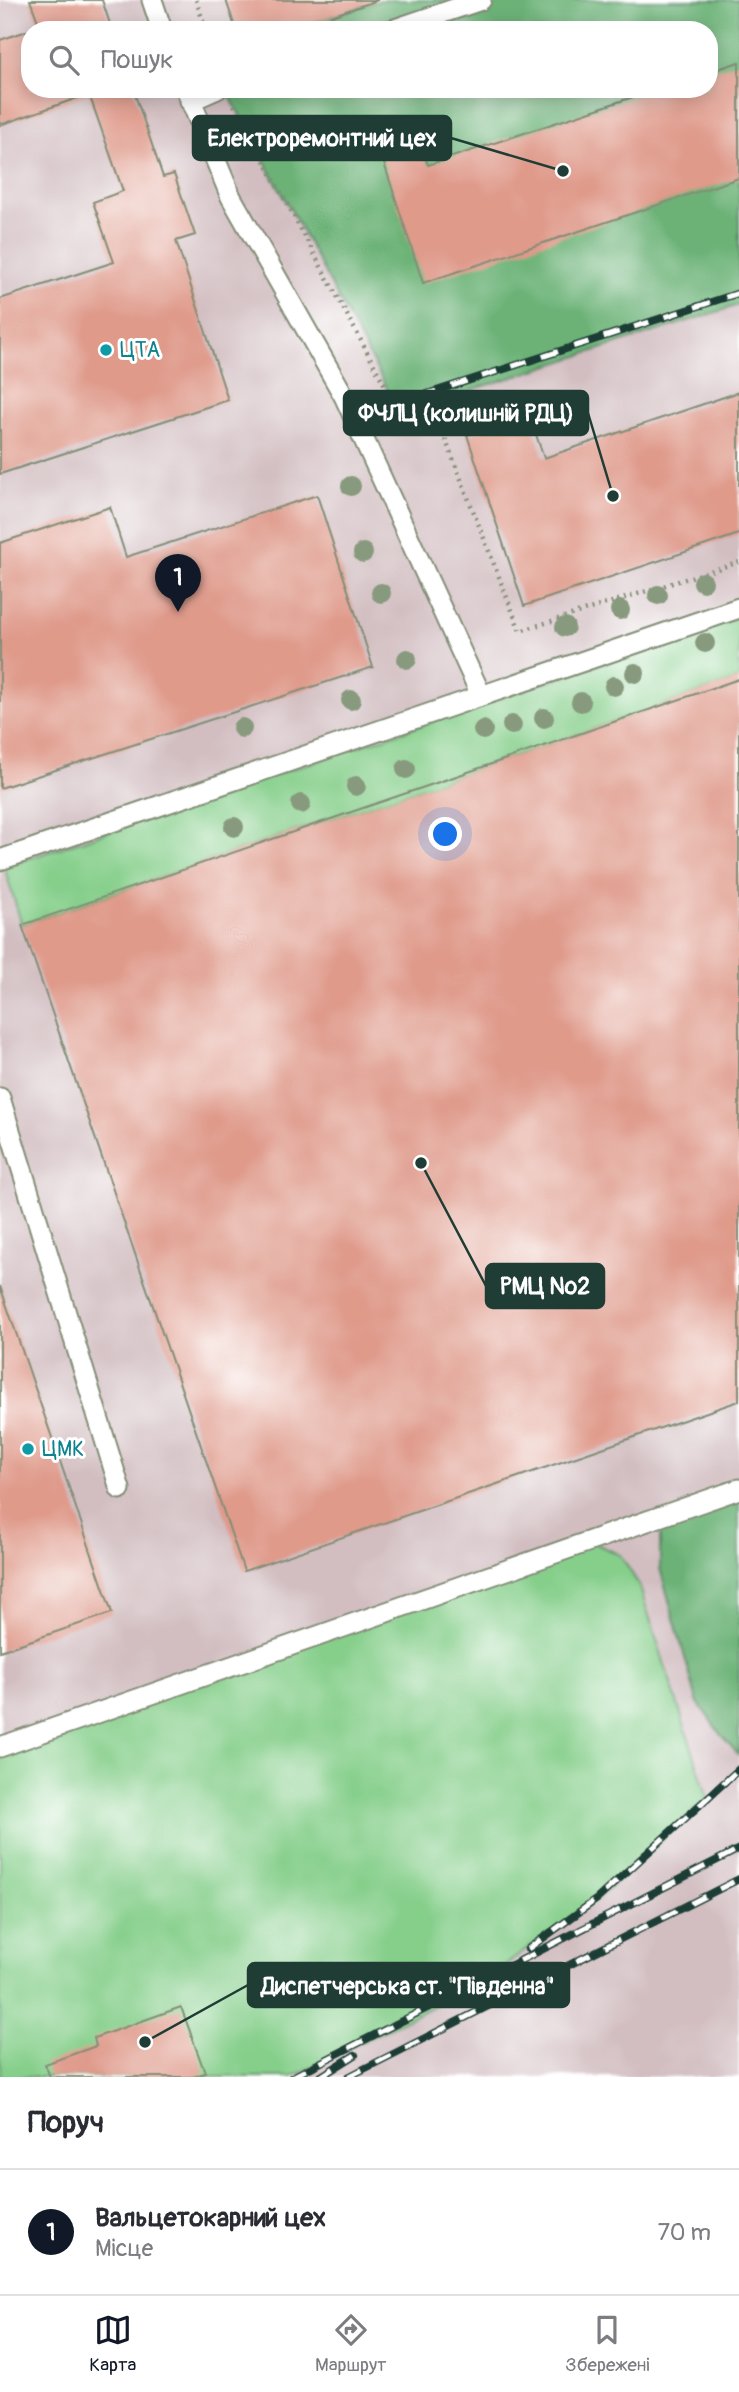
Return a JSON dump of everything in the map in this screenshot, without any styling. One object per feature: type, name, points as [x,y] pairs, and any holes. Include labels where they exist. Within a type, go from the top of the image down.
[{"type":"lane","points":[[152,0],[159,21]]},
{"type":"lane","points":[[419,21],[481,0]]},
{"type":"lane","points":[[189,98],[231,197],[344,396],[481,695]]},
{"type":"lane","points":[[0,860],[739,608]]},
{"type":"lane","points":[[0,1098],[120,1489]]},
{"type":"lane","points":[[0,1747],[739,1489]]},
{"type":"path","points":[[196,0],[202,21]]},
{"type":"path","points":[[226,98],[401,415],[441,428],[520,631],[739,562]]},
{"type":"shaded area","points":[[0,0],[739,0],[739,2077],[0,2077]]},
{"type":"green space","points":[[380,0],[739,0],[739,305],[453,396],[460,418],[441,428],[401,415],[231,98],[718,98],[718,21],[318,21]]},
{"type":"green space","points":[[739,617],[739,679],[22,925],[4,867]]},
{"type":"green space","points":[[739,1489],[739,1755],[697,1701],[660,1568],[660,1531],[691,1506]]},
{"type":"green space","points":[[590,1541],[620,1555],[639,1585],[708,1798],[597,1899],[485,1980],[292,2077],[0,2077],[0,1747]]},
{"type":"building","points":[[30,0],[102,0],[109,21],[38,21]]},
{"type":"building","points":[[226,0],[378,0],[317,21],[233,21]]},
{"type":"building","name":"ЦТА","points":[[21,33],[21,98],[78,98],[0,125],[0,40]]},
{"type":"building","points":[[739,62],[739,178],[423,283],[378,145],[416,133],[428,165],[630,98],[718,98],[718,69]]},
{"type":"building","name":"ЦТА","points":[[90,98],[136,98],[163,177],[174,174],[195,235],[176,241],[228,400],[0,474],[0,299],[114,262],[93,202],[123,191]]},
{"type":"building","points":[[739,392],[739,534],[524,606],[467,435],[529,414],[544,458]]},
{"type":"building","points":[[317,495],[373,667],[0,788],[0,543],[110,507],[126,557]]},
{"type":"building","points":[[739,679],[739,1401],[244,1571],[22,925]]},
{"type":"building","name":"ЦМК","points":[[0,1286],[112,1613],[0,1651]]},
{"type":"building","points":[[181,2007],[205,2073],[194,2077],[50,2077],[45,2064],[96,2046],[94,2038]]},
{"type":"railway","points":[[421,396],[739,293]]},
{"type":"railway","points":[[528,1949],[597,1899],[739,1769]]},
{"type":"railway","points":[[292,2077],[739,1849]]},
{"type":"railway","points":[[348,2077],[739,1879]]},
{"type":"railway","points":[[320,2077],[355,2055]]},
{"type":"place","name":"Електроремонтний цех","points":[[563,171]]},
{"type":"place","name":"ЦТА","points":[[106,350]]},
{"type":"place","name":"ФЧЛЦ (колишній РДЦ)","points":[[613,496]]},
{"type":"place","name":"Вальцетокарний цех","points":[[178,612]]},
{"type":"place","name":"РМЦ №2","points":[[421,1163]]},
{"type":"place","name":"ЦМК","points":[[28,1449]]},
{"type":"place","name":"Диспетчерська ст. \"Південна\"","points":[[145,2042]]}]
